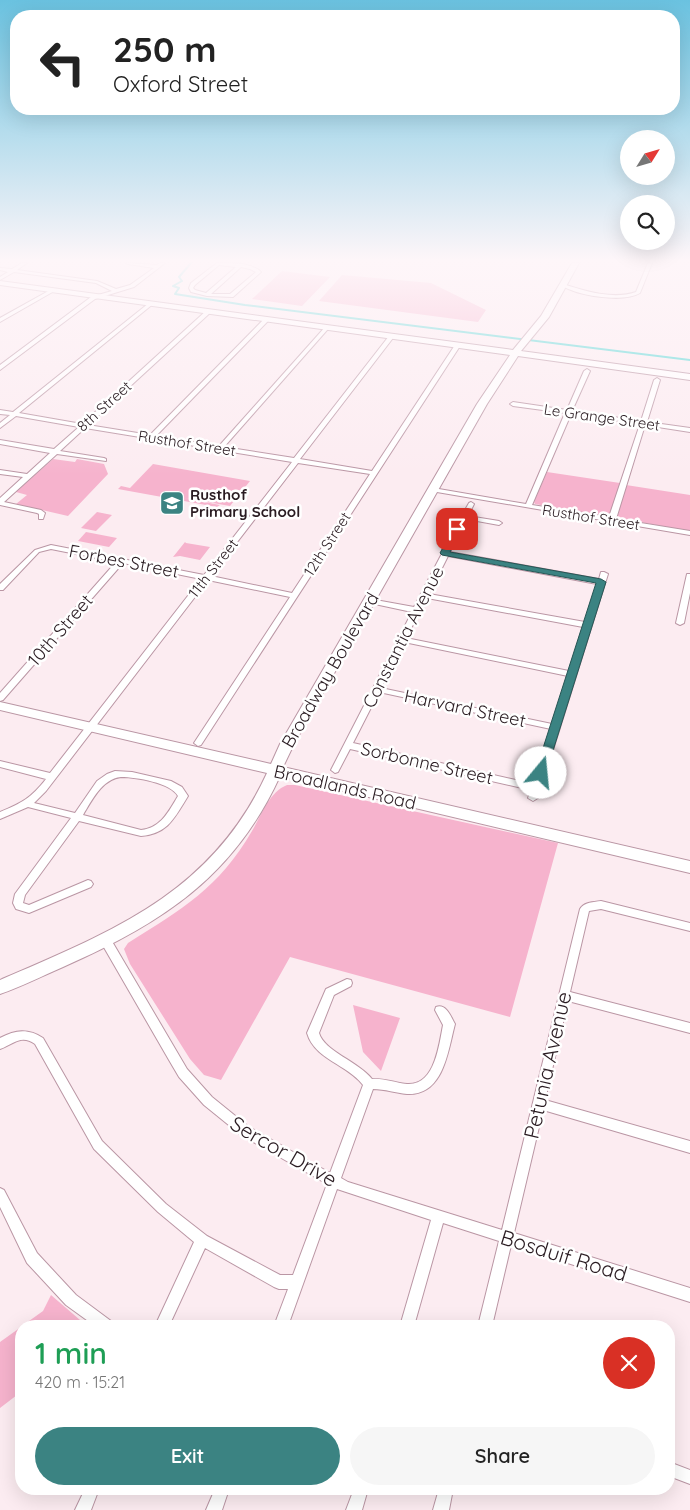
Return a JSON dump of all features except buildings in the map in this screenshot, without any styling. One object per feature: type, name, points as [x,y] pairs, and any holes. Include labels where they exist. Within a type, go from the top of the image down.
[{"type":"main road","points":[[365,333],[690,377]]},
{"type":"main road","name":"Broadway Boulevard","points":[[0,987],[106,941],[167,906],[213,866],[242,829],[267,788],[274,770],[304,714],[482,404],[515,354],[532,333]]},
{"type":"main road","name":"Broadlands Road","points":[[0,706],[690,868]]},
{"type":"street","points":[[0,368],[46,333]]},
{"type":"street","points":[[0,426],[115,333]]},
{"type":"street","name":"8th Street","points":[[0,502],[184,333]]},
{"type":"street","points":[[151,437],[253,333]]},
{"type":"street","points":[[220,448],[321,333]]},
{"type":"street","name":"11th Street","points":[[27,804],[43,789],[391,337]]},
{"type":"street","name":"12th Street","points":[[198,743],[457,346]]},
{"type":"street","points":[[528,506],[587,371]]},
{"type":"street","points":[[612,520],[657,380]]},
{"type":"street","name":"Le Grange Street","points":[[513,404],[690,430]]},
{"type":"street","name":"Rusthof Street","points":[[0,412],[373,473]]},
{"type":"street","points":[[0,442],[104,460]]},
{"type":"street","points":[[0,472],[28,476]]},
{"type":"street","name":"Rusthof Street","points":[[433,490],[690,533]]},
{"type":"street","points":[[0,502],[39,511],[42,513],[41,518]]},
{"type":"street","name":"Constantia Avenue","points":[[335,770],[470,504]]},
{"type":"street","points":[[464,517],[499,523]]},
{"type":"street","name":"Forbes Street","points":[[0,588],[37,550],[58,548],[293,596]]},
{"type":"street","points":[[445,553],[602,578],[533,798]]},
{"type":"street","name":"10th Street","points":[[0,698],[121,561]]},
{"type":"street","points":[[680,623],[690,576]]},
{"type":"street","points":[[424,594],[587,625]]},
{"type":"street","points":[[370,601],[416,610]]},
{"type":"street","points":[[401,639],[572,674]]},
{"type":"street","name":"Harvard Street","points":[[376,689],[555,727]]},
{"type":"street","name":"Sorbonne Street","points":[[348,745],[536,788]]},
{"type":"street","points":[[0,764],[52,777]]},
{"type":"street","points":[[0,816],[27,804],[77,816],[147,833],[164,826],[183,796],[178,788],[128,774],[115,774],[100,784],[77,816],[20,894],[18,903],[20,906],[29,909],[88,884]]},
{"type":"street","name":"Petunia Avenue","points":[[486,1320],[583,914],[588,907],[601,905],[690,927]]},
{"type":"street","name":"Sercor Drive","points":[[106,941],[173,1057],[189,1080],[208,1101],[245,1131],[334,1181],[438,1217]]},
{"type":"street","points":[[347,983],[330,992],[313,1033],[314,1038],[319,1047],[358,1070],[369,1084]]},
{"type":"street","points":[[564,995],[690,1028]]},
{"type":"street","points":[[369,1084],[380,1083],[412,1089],[422,1087],[431,1081],[449,1024],[440,1010]]},
{"type":"street","points":[[0,1044],[21,1035],[32,1036],[39,1041],[98,1145],[162,1208],[202,1240],[244,1261],[279,1282],[297,1282]]},
{"type":"street","points":[[283,1320],[369,1084]]},
{"type":"street","points":[[538,1104],[690,1147]]},
{"type":"street","points":[[0,1194],[32,1258],[71,1300],[98,1320]]},
{"type":"street","points":[[409,1320],[438,1217]]},
{"type":"street","name":"Bosduif Road","points":[[438,1217],[506,1236],[690,1295]]},
{"type":"street","points":[[165,1320],[202,1240]]},
{"type":"street","points":[[675,1471],[690,1477]]},
{"type":"street","points":[[83,1510],[89,1495]]},
{"type":"street","points":[[214,1510],[220,1495]]},
{"type":"street","points":[[354,1510],[358,1495]]},
{"type":"street","points":[[441,1510],[445,1495]]},
{"type":"shaded area","points":[[53,459],[75,462],[77,459],[104,464],[108,474],[68,516],[16,504],[27,495],[16,492]]},
{"type":"shaded area","points":[[153,464],[250,481],[230,506],[184,498],[220,505],[217,507],[118,489],[121,486],[130,488]]},
{"type":"shaded area","points":[[547,472],[620,483],[610,514],[603,516],[535,504],[534,502]]},
{"type":"shaded area","points":[[626,485],[690,495],[690,531],[617,518]]},
{"type":"shaded area","points":[[97,512],[112,515],[96,531],[81,528]]},
{"type":"shaded area","points":[[86,532],[117,538],[109,547],[78,541]]},
{"type":"shaded area","points":[[185,542],[210,547],[200,560],[180,556],[173,557]]},
{"type":"shaded area","points":[[287,785],[295,785],[558,843],[510,1017],[290,957],[221,1080],[204,1075],[190,1059],[130,964],[124,949],[128,943],[182,908],[213,883],[239,851],[270,799]]},
{"type":"shaded area","points":[[353,1005],[400,1018],[381,1071],[363,1052]]},
{"type":"shaded area","points":[[51,1295],[80,1320],[30,1320],[43,1311]]},
{"type":"shaded area","points":[[15,1331],[15,1397],[0,1408],[0,1342]]},
{"type":"waterway","points":[[475,333],[690,360]]},
{"type":"place","name":"Rusthof Primary School","points":[[172,503]]},
{"type":"route","points":[[457,529],[445,553],[601,582],[541,773]]}]
